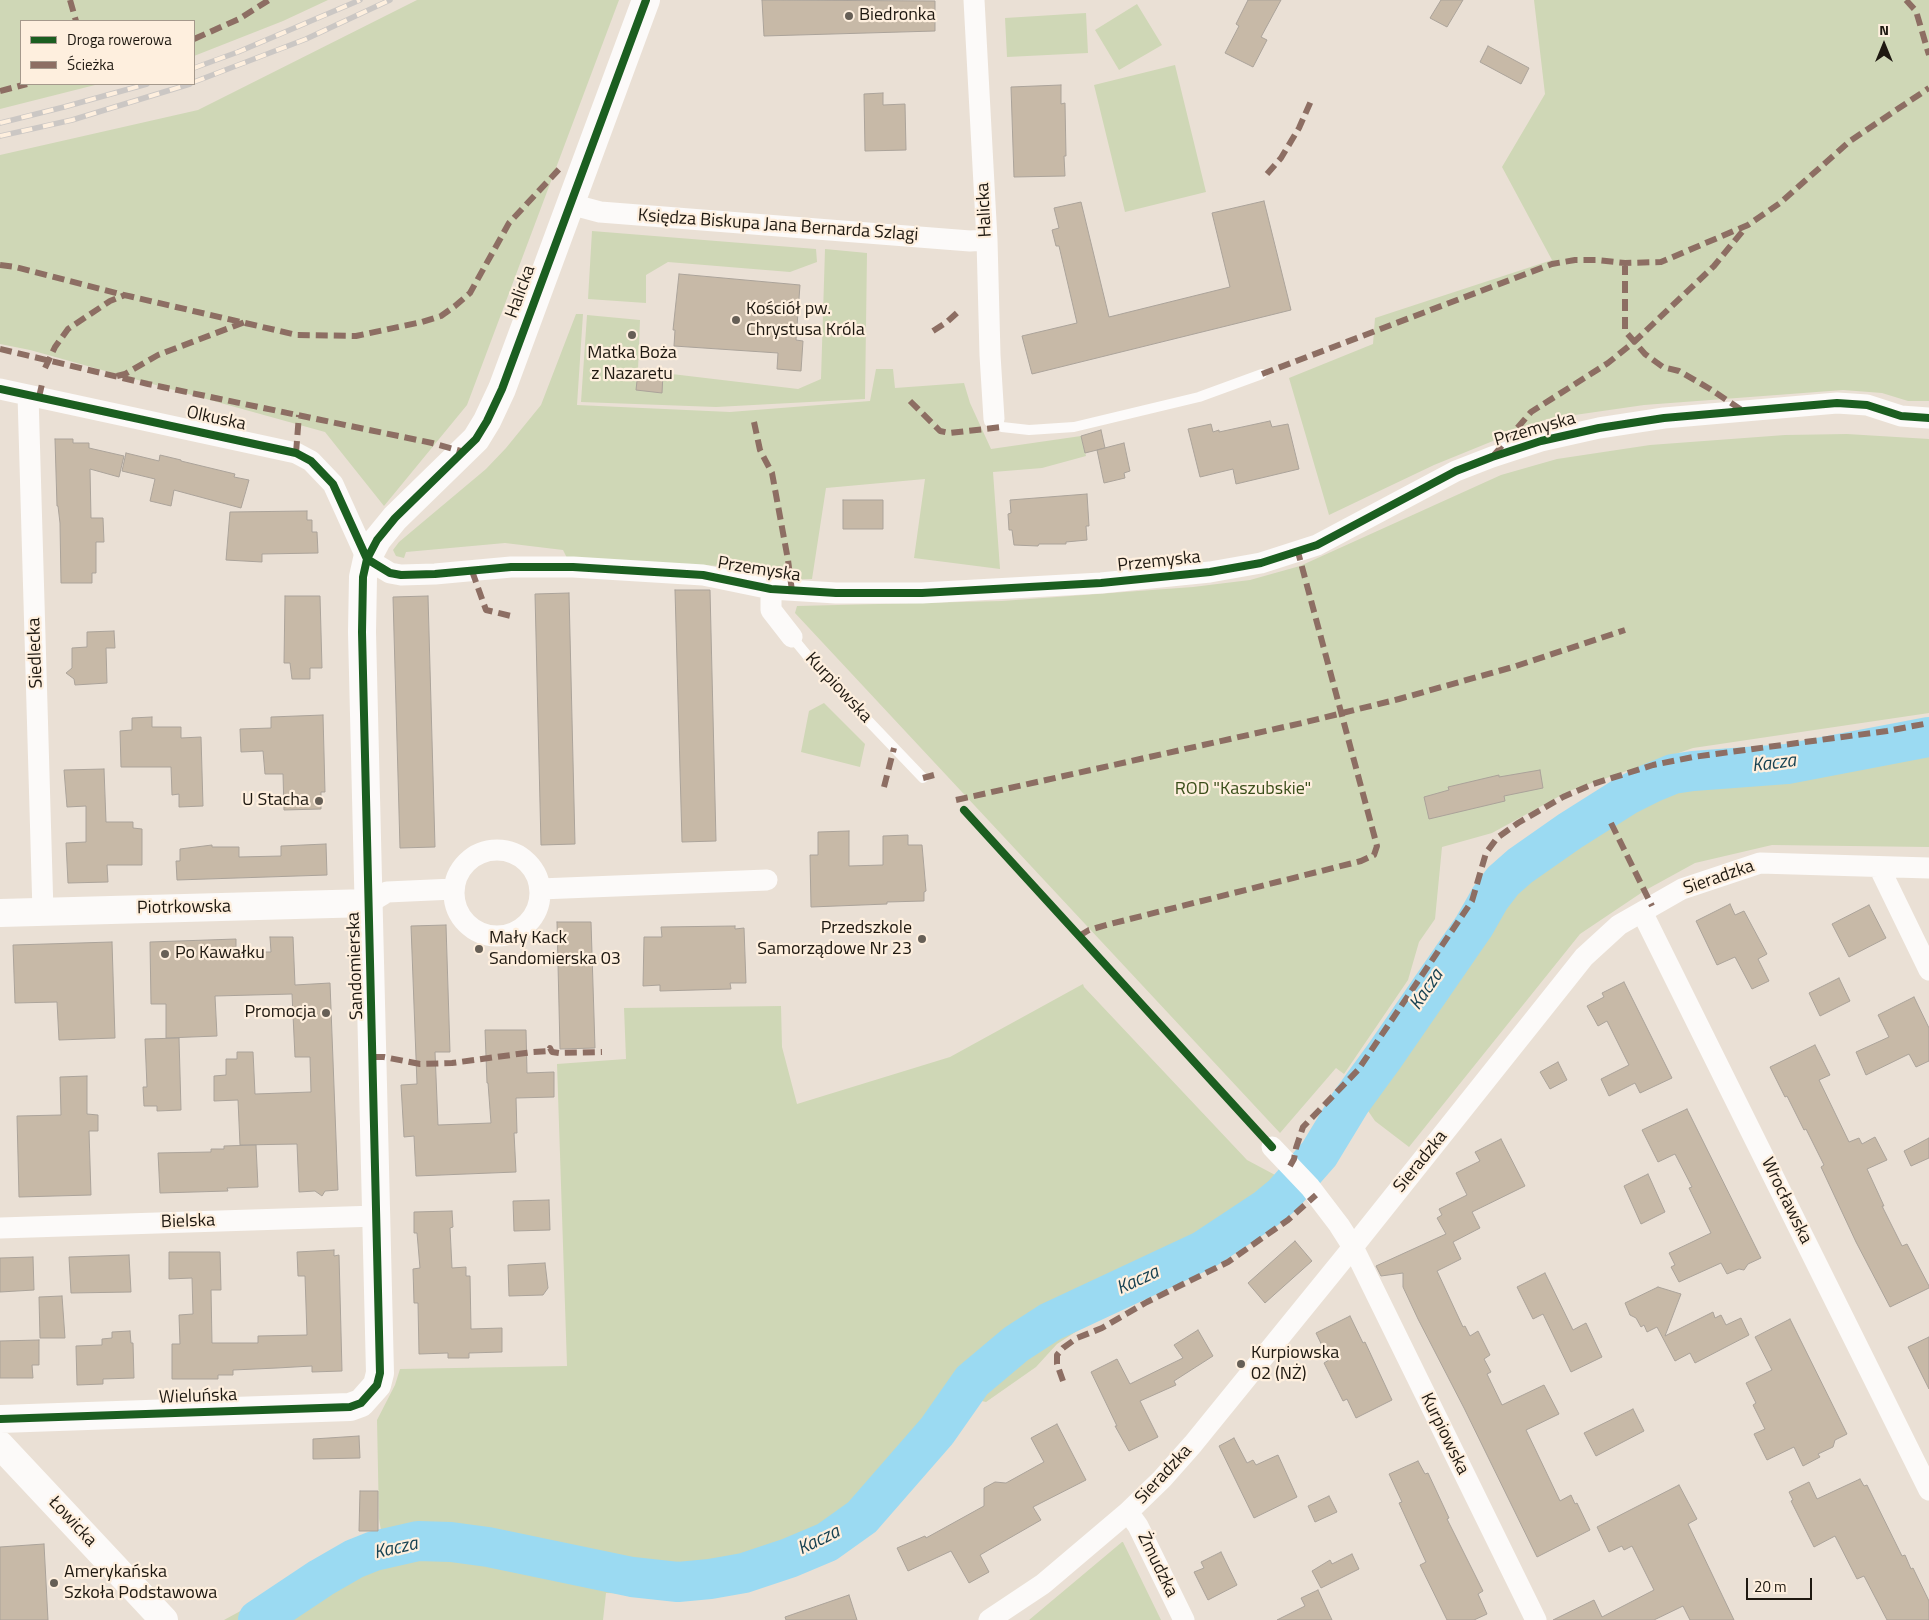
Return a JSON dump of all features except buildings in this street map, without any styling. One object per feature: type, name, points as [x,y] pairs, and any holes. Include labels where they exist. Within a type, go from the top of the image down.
[{"type":"street","name":"Halicka","points":[[367,559],[377,540],[395,518],[476,439],[487,421],[502,389],[646,0]]},
{"type":"street","name":"Halicka","points":[[974,0],[987,240],[994,419]]},
{"type":"street","name":"Księdza Biskupa Jana Bernarda Szlagi","points":[[570,204],[600,212],[970,241],[987,240]]},
{"type":"street","name":"Olkuska","points":[[0,388],[296,453],[311,461],[333,484],[367,559]]},
{"type":"street","name":"Siedlecka","points":[[28,395],[43,912]]},
{"type":"street","name":"Przemyska","points":[[367,559],[390,573],[401,575],[511,567],[572,567],[703,575],[771,589],[836,593],[922,593],[1101,583],[1210,572],[1261,562],[1310,547],[1360,524],[1456,471],[1541,441],[1599,428],[1674,417],[1837,403],[1867,405],[1901,416],[1929,418]]},
{"type":"street","name":"Sandomierska","points":[[367,559],[362,593],[362,632],[380,1373]]},
{"type":"street","name":"Kurpiowska","points":[[771,589],[772,610],[792,637]]},
{"type":"street","points":[[488,850],[505,850],[520,856],[530,865],[537,876],[540,889],[538,907],[529,923],[514,934],[496,937],[478,932],[464,922],[456,906],[454,889],[459,872],[471,858],[488,850]]},
{"type":"street","name":"Sieradzka","points":[[989,1620],[1043,1584],[1128,1512],[1162,1479],[1193,1444],[1498,1067],[1584,956],[1619,925],[1682,889],[1760,863],[1929,868]]},
{"type":"street","points":[[1878,867],[1929,970]]},
{"type":"street","points":[[540,889],[767,880]]},
{"type":"street","name":"Sandomierska","points":[[369,903],[387,892],[454,889]]},
{"type":"street","name":"Piotrkowska","points":[[0,913],[369,903]]},
{"type":"street","name":"Wrocławska","points":[[1642,912],[1929,1490]]},
{"type":"street","points":[[1272,1147],[1310,1187],[1339,1225],[1352,1247]]},
{"type":"street","name":"Bielska","points":[[0,1228],[377,1216]]},
{"type":"street","name":"Kurpiowska","points":[[1352,1247],[1536,1620]]},
{"type":"street","name":"Wieluńska","points":[[0,1419],[350,1407],[361,1403],[368,1397],[377,1385],[380,1373]]},
{"type":"street","name":"Łowicka","points":[[0,1446],[164,1620]]},
{"type":"street","name":"Żmudzka","points":[[1128,1512],[1138,1526],[1184,1620]]},
{"type":"lane","points":[[994,419],[1002,427],[1029,430],[1074,427],[1199,397],[1262,374]]},
{"type":"lane","name":"Kurpiowska","points":[[792,637],[815,665],[923,778]]},
{"type":"green space","points":[[0,0],[328,0],[283,21],[195,56],[195,20],[20,20],[20,85],[95,85],[0,109]]},
{"type":"green space","points":[[417,0],[619,0],[467,405],[384,506],[325,432],[30,350],[0,344],[0,155],[198,110]]},
{"type":"green space","points":[[1534,0],[1929,0],[1929,401],[1908,401],[1882,393],[1843,390],[1644,405],[1547,419],[1434,465],[1329,515],[1289,378],[1373,344],[1375,318],[1552,260],[1502,167],[1545,94]]},
{"type":"green space","points":[[1137,4],[1162,45],[1119,70],[1095,30]]},
{"type":"green space","points":[[1086,13],[1088,53],[1007,57],[1005,18]]},
{"type":"green space","points":[[1175,65],[1206,192],[1125,212],[1094,85]]},
{"type":"green space","points":[[592,231],[816,249],[817,262],[790,272],[668,262],[646,275],[646,303],[588,299]]},
{"type":"green space","points":[[825,249],[867,253],[865,399],[716,407],[581,402],[587,315],[640,320],[638,370],[798,389],[821,379]]},
{"type":"green space","points":[[576,314],[583,314],[577,405],[730,412],[870,401],[876,369],[893,369],[895,388],[964,383],[970,403],[991,449],[1081,436],[1086,456],[1042,468],[993,472],[1000,569],[914,558],[925,479],[826,488],[812,579],[779,580],[720,566],[567,558],[563,550],[505,543],[406,552],[404,558],[396,556],[393,550],[399,542],[486,469],[541,405]]},
{"type":"green space","name":"ROD \"Kaszubskie\"","points":[[1847,434],[1929,439],[1929,713],[1693,748],[1569,791],[1492,833],[1442,847],[1435,919],[1419,942],[1408,980],[1344,1074],[1336,1068],[1280,1133],[795,613],[797,606],[1002,601],[1193,587],[1250,580],[1300,566],[1501,475],[1557,459],[1650,445],[1785,435]]},
{"type":"green space","points":[[824,703],[865,744],[860,767],[801,752],[809,711]]},
{"type":"green space","points":[[1929,747],[1929,847],[1772,845],[1695,863],[1644,891],[1580,934],[1409,1147],[1375,1121],[1364,1105],[1510,885],[1606,820],[1668,793]]},
{"type":"green space","points":[[1083,984],[1247,1160],[1277,1176],[1245,1203],[1097,1293],[1120,1303],[1057,1344],[1036,1367],[986,1402],[977,1400],[875,1524],[841,1552],[721,1592],[680,1595],[606,1593],[603,1620],[224,1620],[352,1550],[383,1542],[379,1519],[377,1420],[395,1385],[400,1369],[567,1366],[557,1064],[626,1059],[624,1008],[781,1006],[782,1047],[797,1104],[950,1057]]},
{"type":"green space","points":[[1122,1542],[1161,1620],[1029,1620]]},
{"type":"waterway","name":"Kacza","points":[[258,1620],[321,1578],[354,1559],[374,1551],[418,1541],[451,1542],[488,1547],[632,1577],[678,1582],[744,1573],[789,1558],[827,1542],[862,1517],[937,1431],[972,1381],[1016,1344],[1050,1322],[1204,1250],[1266,1209],[1283,1195],[1319,1154],[1350,1103],[1474,926],[1490,898],[1503,881],[1520,866],[1570,831],[1627,795],[1673,774],[1787,764],[1929,737]]},
{"type":"railway","points":[[195,68],[238,52],[360,0]]},
{"type":"railway","points":[[195,82],[306,39],[390,0]]},
{"type":"railway","points":[[0,123],[143,85]]},
{"type":"railway","points":[[0,136],[72,120],[187,85]]},
{"type":"marked path","points":[[70,0],[76,20]]},
{"type":"marked path","points":[[195,39],[239,19],[269,0]]},
{"type":"marked path","points":[[1906,0],[1916,11],[1929,55]]},
{"type":"marked path","points":[[0,91],[23,85]]},
{"type":"marked path","points":[[1262,374],[1552,264],[1575,260],[1625,263],[1661,262],[1748,225],[1780,203],[1850,141],[1929,88]]},
{"type":"marked path","points":[[1267,174],[1281,158],[1299,128],[1311,101]]},
{"type":"marked path","points":[[0,265],[297,335],[356,336],[422,322],[441,316],[455,306],[470,293],[509,223],[562,166]]},
{"type":"marked path","points":[[1494,455],[1531,412],[1608,363],[1634,342],[1714,266],[1746,227]]},
{"type":"marked path","points":[[1625,263],[1625,331],[1645,354],[1663,367],[1679,371],[1743,411]]},
{"type":"marked path","points":[[45,368],[55,347],[68,329],[110,301],[125,295]]},
{"type":"marked path","points":[[933,331],[959,311]]},
{"type":"marked path","points":[[117,376],[125,374],[158,355],[245,322]]},
{"type":"marked path","points":[[0,349],[148,384],[432,443],[464,452]]},
{"type":"marked path","points":[[39,397],[42,384]]},
{"type":"marked path","points":[[910,401],[940,431],[950,433],[1002,427]]},
{"type":"marked path","points":[[296,453],[299,415]]},
{"type":"marked path","points":[[754,422],[760,450],[772,473],[792,591]]},
{"type":"marked path","points":[[1079,936],[1089,930],[1110,924],[1361,861],[1374,855],[1377,846],[1298,552]]},
{"type":"marked path","points":[[472,571],[486,610],[511,616]]},
{"type":"marked path","points":[[956,800],[1302,723],[1399,699],[1513,667],[1625,630]]},
{"type":"marked path","points":[[1290,1166],[1294,1159],[1303,1127],[1358,1070],[1472,901],[1486,853],[1497,838],[1518,823],[1563,797],[1593,784],[1653,765],[1693,757],[1887,731],[1929,723]]},
{"type":"marked path","points":[[884,787],[894,748]]},
{"type":"marked path","points":[[923,778],[934,775]]},
{"type":"marked path","points":[[1611,823],[1652,906]]},
{"type":"marked path","points":[[373,1057],[384,1057],[420,1064],[452,1063],[549,1051],[550,1048],[552,1052],[559,1053],[602,1052]]},
{"type":"marked path","points":[[1063,1381],[1057,1364],[1057,1355],[1063,1348],[1077,1338],[1102,1328],[1147,1302],[1228,1262],[1288,1220],[1316,1195]]},
{"type":"cycle path","points":[[0,1419],[350,1407],[361,1403],[377,1385],[380,1373],[362,632],[363,577],[367,559],[377,540],[395,518],[476,439],[487,421],[502,389],[646,0]]},
{"type":"cycle path","points":[[0,389],[296,453],[311,461],[333,484],[367,559],[390,573],[401,575],[435,574],[511,567],[573,567],[703,575],[771,589],[836,593],[922,593],[1101,583],[1210,572],[1261,563],[1317,545],[1456,471],[1541,441],[1599,428],[1664,418],[1837,403],[1867,405],[1901,416],[1929,418]]},
{"type":"cycle path","points":[[964,810],[1272,1147]]},
{"type":"place","name":"Biedronka","points":[[849,16]]},
{"type":"place","name":"Kościół pw. Chrystusa Króla","points":[[736,320]]},
{"type":"place","name":"Matka Boża z Nazaretu","points":[[632,335]]},
{"type":"place","name":"U Stacha","points":[[319,801]]},
{"type":"place","name":"Przedszkole Samorządowe Nr 23","points":[[922,939]]},
{"type":"place","name":"Mały Kack Sandomierska 03","points":[[479,949]]},
{"type":"place","name":"Po Kawałku","points":[[165,954]]},
{"type":"place","name":"Promocja","points":[[326,1013]]},
{"type":"place","name":"Kurpiowska 02 (NŻ)","points":[[1241,1364]]},
{"type":"place","name":"Amerykańska Szkoła Podstawowa","points":[[54,1583]]}]
